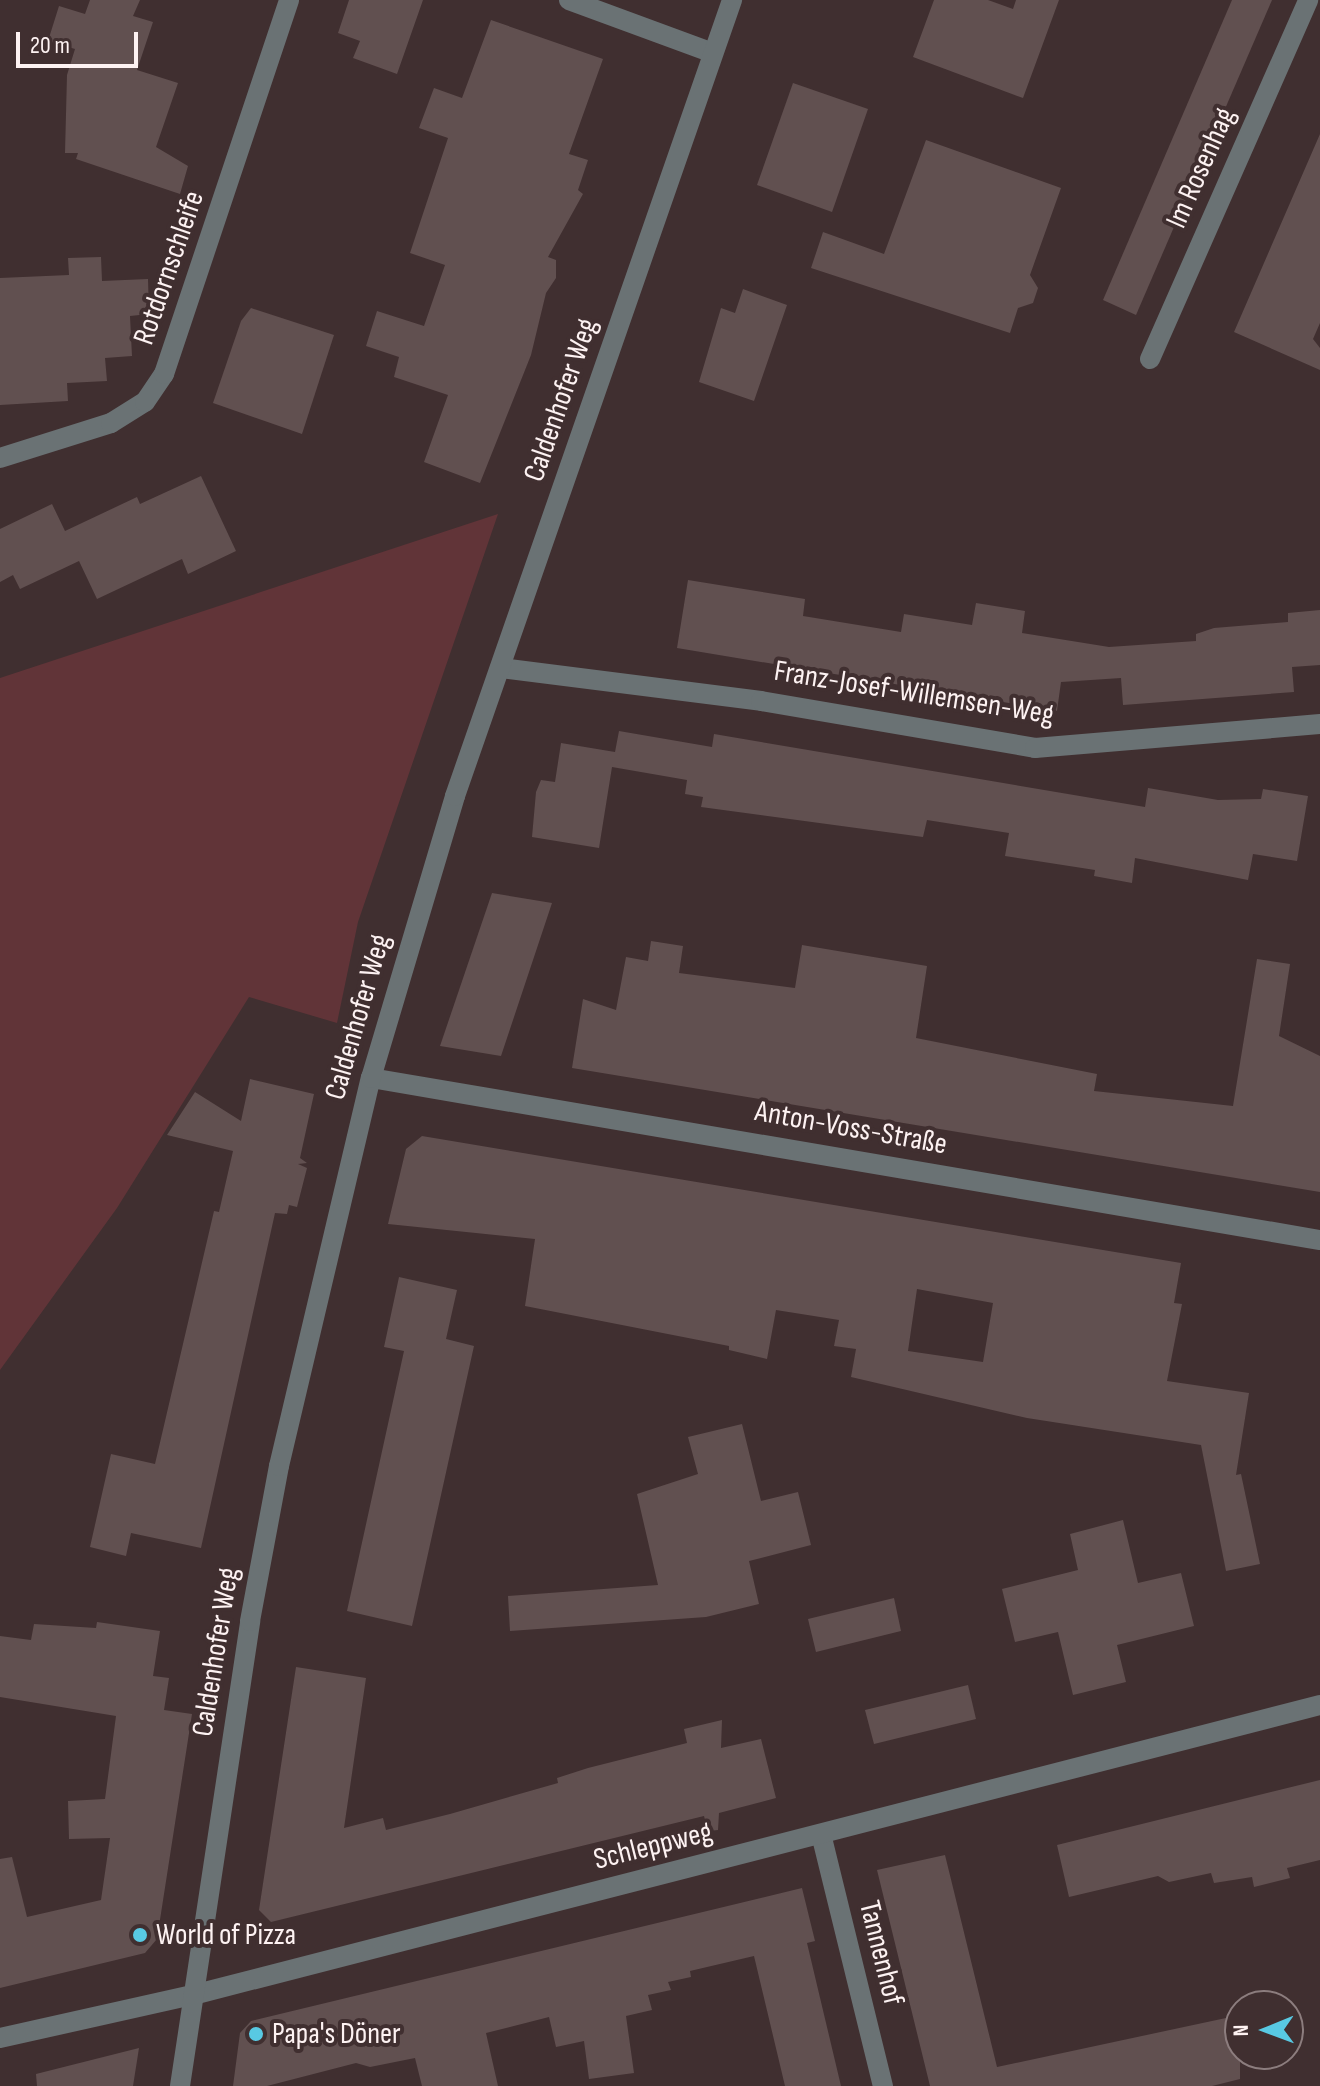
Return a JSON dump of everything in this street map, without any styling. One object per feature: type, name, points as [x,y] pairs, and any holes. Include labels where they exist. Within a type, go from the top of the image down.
[{"type":"street","name":"Rotdornschleife","points":[[0,458],[111,423],[145,402],[164,374],[289,0]]},
{"type":"street","points":[[569,0],[713,53]]},
{"type":"street","name":"Caldenhofer Weg","points":[[180,2086],[279,1466],[371,1078],[455,796],[732,0]]},
{"type":"street","name":"Im Rosenhag","points":[[1150,359],[1308,0]]},
{"type":"street","name":"Franz-Josef-Willemsen-Weg","points":[[501,668],[761,701],[1035,748],[1320,724]]},
{"type":"street","name":"Anton-Voss-Straße","points":[[371,1078],[1320,1240]]},
{"type":"street","name":"Schleppweg","points":[[0,2038],[193,1995],[1320,1705]]},
{"type":"street","name":"Tannenhof","points":[[821,1834],[883,2086]]},
{"type":"shaded area","points":[[498,514],[358,922],[337,1023],[249,997],[117,1208],[0,1370],[0,678]]},
{"type":"building","points":[[90,0],[140,0],[133,16],[153,22],[137,70],[178,83],[156,147],[188,166],[180,194],[76,159],[78,153],[65,153],[67,75],[75,49],[48,41],[59,6],[85,14]]},
{"type":"building","points":[[349,0],[423,0],[397,74],[353,58],[360,41],[338,33]]},
{"type":"building","points":[[934,0],[988,0],[1013,9],[1016,0],[1059,0],[1023,98],[913,57]]},
{"type":"building","points":[[1232,0],[1272,0],[1136,315],[1103,300]]},
{"type":"building","points":[[491,20],[603,59],[569,154],[588,160],[578,190],[583,194],[548,257],[556,260],[556,278],[546,293],[531,355],[480,483],[424,462],[448,395],[394,377],[399,357],[366,346],[377,311],[424,326],[445,265],[410,253],[448,138],[419,128],[434,88],[462,98]]},
{"type":"building","points":[[793,83],[868,109],[832,212],[757,185]]},
{"type":"building","points":[[1320,134],[1320,323],[1313,339],[1320,348],[1320,370],[1234,332]]},
{"type":"building","points":[[926,140],[1061,188],[1030,275],[1038,288],[1033,303],[1018,308],[1010,333],[811,268],[823,232],[884,254]]},
{"type":"building","points":[[101,257],[102,281],[148,279],[149,314],[130,316],[132,356],[105,358],[107,381],[67,383],[68,401],[0,405],[0,278],[69,275],[68,258]]},
{"type":"building","points":[[743,289],[787,305],[754,401],[699,382],[721,308],[735,313]]},
{"type":"building","points":[[251,308],[334,335],[302,434],[213,403],[241,321]]},
{"type":"building","points":[[201,476],[236,551],[188,574],[182,559],[97,599],[79,561],[20,589],[13,575],[0,582],[0,529],[52,504],[65,531],[137,497],[140,504]]},
{"type":"building","points":[[688,580],[805,599],[803,616],[901,632],[904,614],[972,625],[976,603],[1025,611],[1022,633],[1109,647],[1196,641],[1196,634],[1214,628],[1288,622],[1288,613],[1320,610],[1320,665],[1292,667],[1294,692],[1123,705],[1121,678],[1061,682],[1057,711],[677,648]]},
{"type":"building","points":[[619,731],[712,747],[714,734],[1145,807],[1148,788],[1218,800],[1261,799],[1263,789],[1308,796],[1297,861],[1253,854],[1248,880],[1135,858],[1132,883],[1094,876],[1095,870],[1005,856],[1009,833],[927,820],[923,837],[701,807],[703,797],[685,794],[687,780],[612,767],[599,848],[532,837],[536,792],[541,780],[555,782],[561,743],[615,752]]},
{"type":"building","points":[[492,893],[552,903],[501,1056],[440,1046]]},
{"type":"building","points":[[651,941],[683,946],[679,973],[795,988],[802,945],[927,966],[916,1038],[1097,1074],[1094,1091],[1233,1106],[1257,959],[1290,964],[1279,1036],[1320,1056],[1320,1192],[572,1068],[583,999],[616,1010],[626,957],[648,961]]},
{"type":"building","points":[[250,1079],[314,1094],[300,1158],[307,1163],[298,1164],[307,1168],[297,1207],[289,1205],[287,1214],[275,1213],[201,1548],[131,1533],[126,1556],[90,1547],[111,1454],[155,1464],[214,1211],[219,1212],[233,1151],[167,1135],[195,1092],[241,1121]]},
{"type":"building","points":[[422,1136],[1181,1263],[1174,1303],[1182,1304],[1167,1381],[1249,1393],[1236,1475],[1241,1474],[1260,1564],[1226,1571],[1201,1445],[1027,1418],[851,1377],[856,1349],[834,1346],[839,1320],[776,1310],[767,1359],[729,1350],[729,1346],[525,1306],[535,1239],[388,1224],[406,1149]],"holes":[[[917,1289],[993,1303],[983,1362],[908,1351]]]},
{"type":"building","points":[[399,1277],[457,1290],[446,1339],[474,1346],[412,1626],[347,1611],[404,1351],[384,1347]]},
{"type":"building","points":[[742,1424],[761,1501],[798,1492],[811,1545],[749,1561],[759,1604],[706,1617],[510,1631],[508,1596],[658,1585],[637,1494],[698,1474],[688,1437]]},
{"type":"building","points":[[1123,1520],[1138,1583],[1181,1573],[1194,1626],[1117,1645],[1126,1682],[1073,1695],[1058,1632],[1015,1642],[1002,1589],[1078,1570],[1070,1534]]},
{"type":"building","points":[[894,1598],[901,1631],[816,1652],[808,1619]]},
{"type":"building","points":[[97,1622],[160,1631],[153,1676],[169,1678],[164,1710],[192,1714],[157,1939],[145,1953],[0,1988],[0,1859],[12,1857],[27,1917],[101,1900],[110,1838],[69,1839],[68,1801],[105,1799],[116,1716],[0,1697],[0,1636],[31,1640],[34,1624],[96,1628]]},
{"type":"building","points":[[296,1667],[366,1678],[344,1828],[383,1818],[386,1830],[450,1814],[558,1783],[557,1778],[588,1768],[687,1743],[684,1729],[722,1720],[721,1748],[761,1739],[776,1798],[719,1813],[718,1830],[708,1831],[704,1816],[271,1922],[259,1910]]},
{"type":"building","points":[[968,1685],[976,1719],[874,1744],[865,1710]]},
{"type":"building","points":[[1320,1780],[1320,1860],[1287,1868],[1290,1878],[1254,1887],[1252,1877],[1214,1883],[1211,1873],[1169,1882],[1158,1876],[1069,1897],[1057,1845]]},
{"type":"building","points":[[945,1855],[997,2067],[1224,2018],[1224,2070],[1240,2070],[1240,2079],[1212,2086],[930,2086],[877,1870]]},
{"type":"building","points":[[802,1888],[815,1941],[807,1943],[841,2086],[785,2086],[754,1956],[690,1971],[691,1977],[668,1982],[671,1990],[648,1995],[652,2010],[626,2016],[634,2073],[589,2079],[584,2041],[556,2047],[549,2017],[486,2033],[498,2086],[422,2086],[415,2058],[370,2067],[356,2063],[267,2086],[233,2086],[240,2033],[251,2021]]},
{"type":"building","points":[[139,2048],[133,2086],[37,2086],[36,2074]]},
{"type":"place","name":"World of Pizza","points":[[140,1935]]},
{"type":"place","name":"Papa's Döner","points":[[256,2034]]}]
